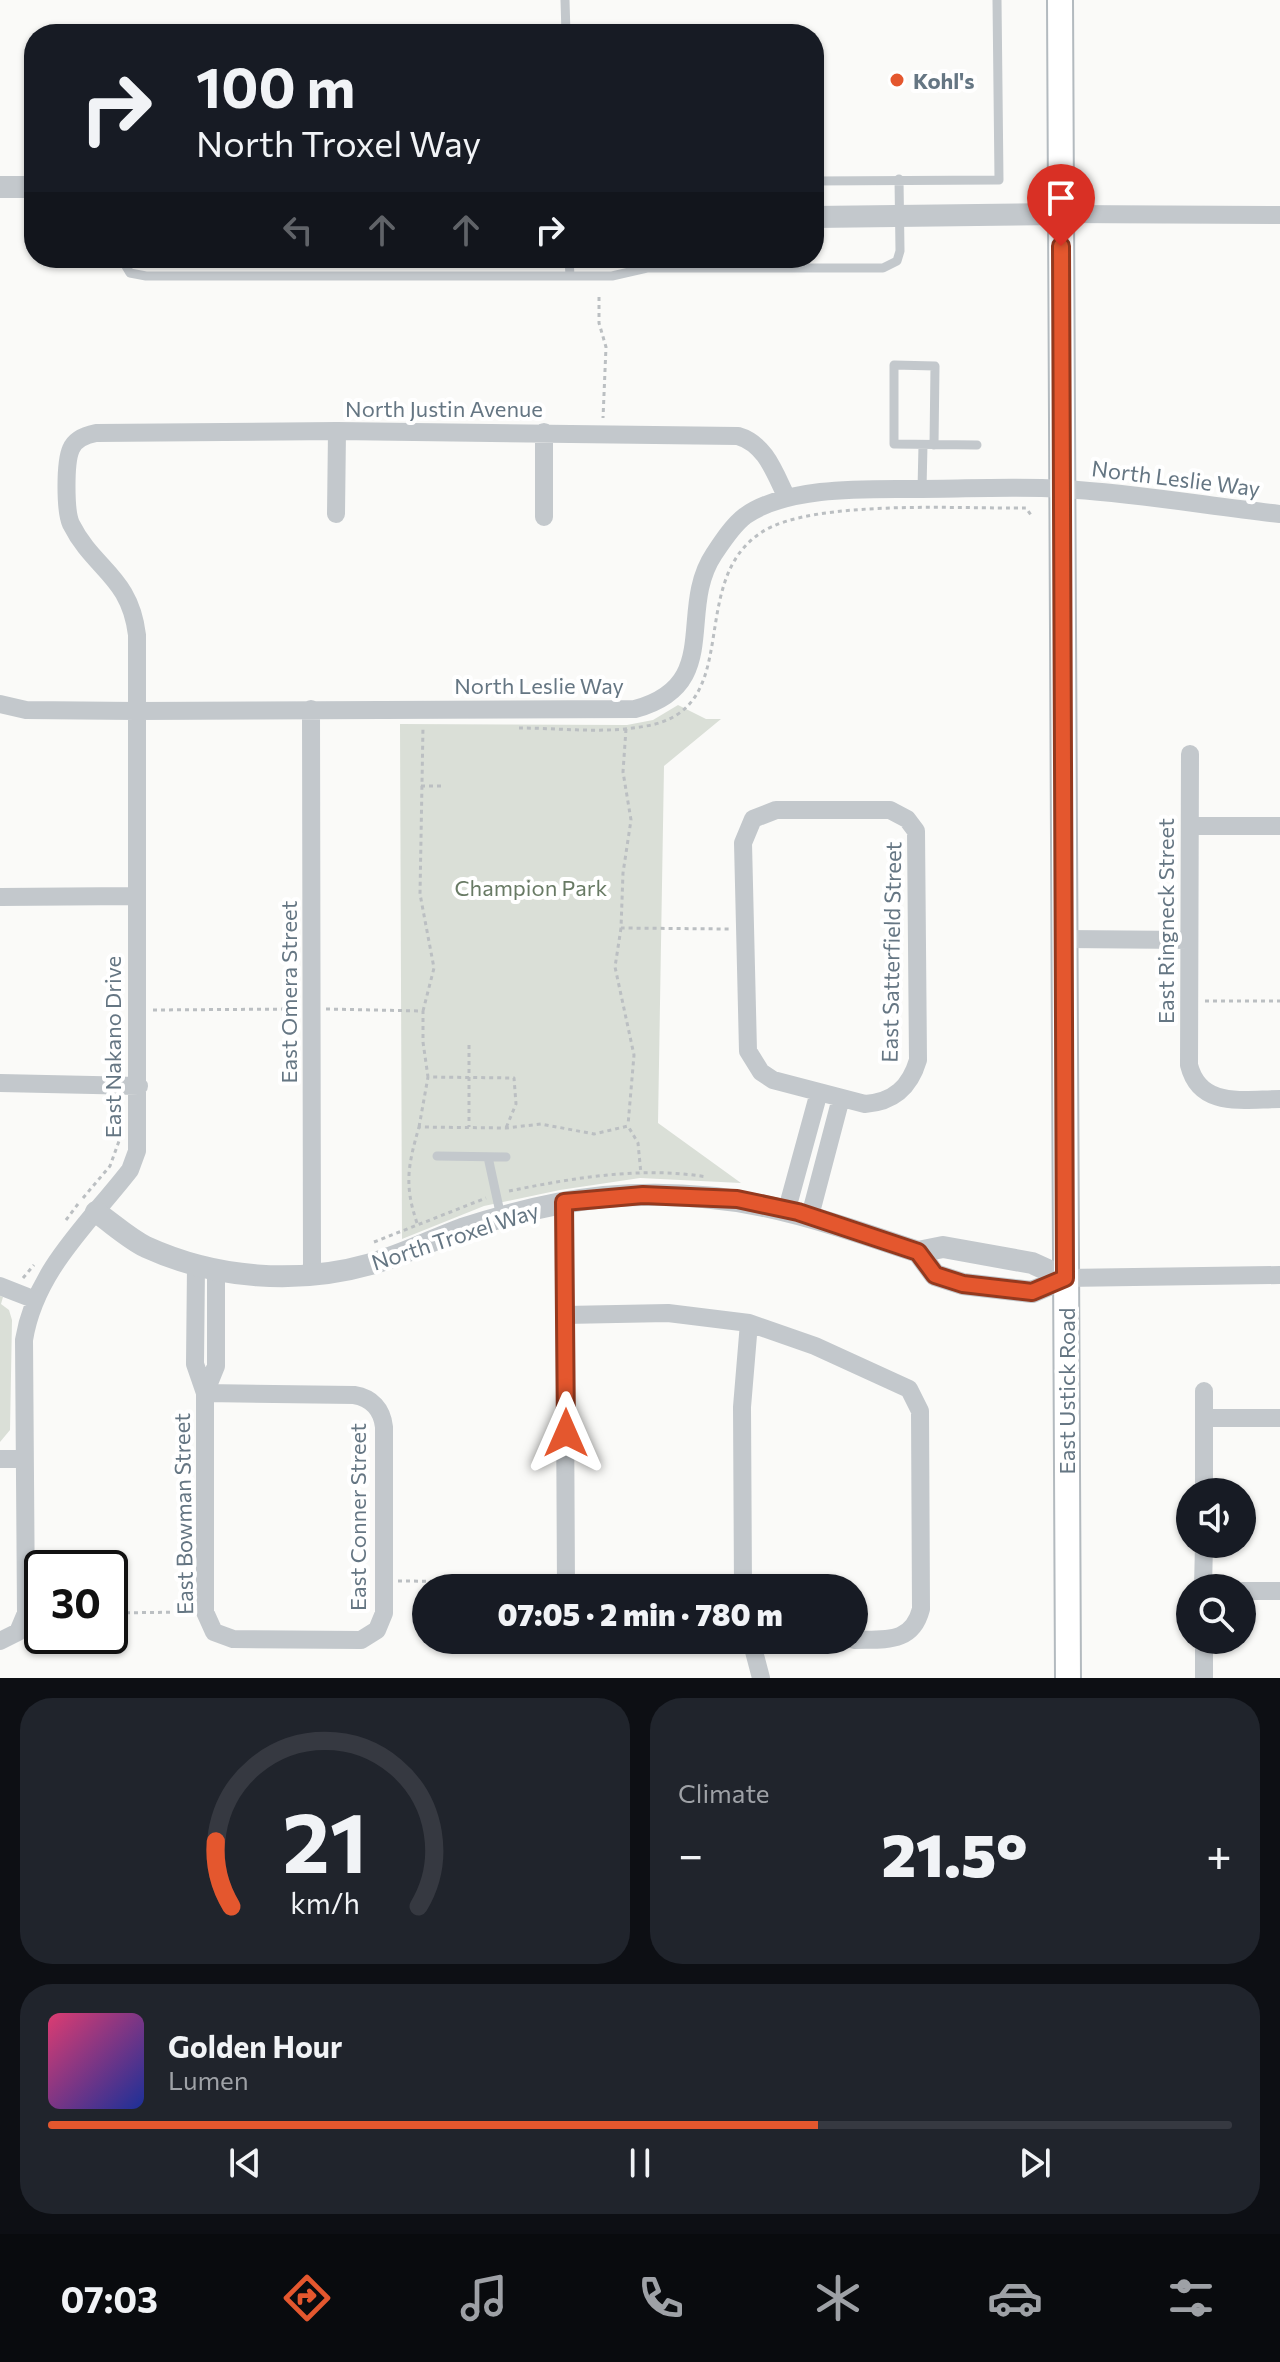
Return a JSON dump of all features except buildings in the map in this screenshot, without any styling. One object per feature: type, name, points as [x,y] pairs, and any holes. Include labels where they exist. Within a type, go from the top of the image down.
[{"type":"main road","name":"East Ustick Road","points":[[1060,0],[1068,1678]]},
{"type":"street","points":[[0,187],[24,187]]},
{"type":"street","points":[[824,217],[1280,215]]},
{"type":"street","points":[[336,514],[337,431]]},
{"type":"street","points":[[544,432],[544,517]]},
{"type":"street","name":"North Justin Avenue","points":[[71,447],[85,436],[96,433],[544,432],[744,437],[765,454],[787,498]]},
{"type":"street","name":"East Nakano Drive","points":[[0,1641],[18,1632],[27,1608],[24,1340],[33,1299],[65,1250],[133,1162],[139,1086],[135,616],[118,580],[78,536],[68,517],[68,459],[71,447]]},
{"type":"street","name":"North Leslie Way","points":[[0,704],[26,710],[136,711],[635,709],[661,700],[681,685],[691,664],[699,596],[712,557],[744,517],[787,498],[870,489],[1063,489],[1280,514]]},
{"type":"street","name":"East Omera Street","points":[[311,709],[312,1275]]},
{"type":"street","name":"East Ringneck Street","points":[[1190,754],[1189,1065],[1198,1087],[1222,1099],[1280,1099]]},
{"type":"street","name":"East Satterfield Street","points":[[744,929],[743,843],[753,819],[776,810],[890,810],[907,819],[918,839],[918,1060],[906,1087],[878,1103],[841,1098]]},
{"type":"street","points":[[1190,826],[1280,826]]},
{"type":"street","points":[[0,897],[135,896]]},
{"type":"street","points":[[744,929],[745,1039],[752,1062],[773,1080],[841,1098],[810,1216]]},
{"type":"street","points":[[1065,939],[1189,940]]},
{"type":"street","points":[[0,1083],[139,1086]]},
{"type":"street","points":[[787,1209],[819,1092]]},
{"type":"street","name":"North Troxel Way","points":[[96,1212],[144,1246],[206,1268],[263,1276],[312,1275],[369,1264],[501,1217],[564,1202],[683,1195],[787,1209],[918,1252],[943,1247],[1032,1263],[1065,1278]]},
{"type":"street","points":[[561,1574],[564,1202]]},
{"type":"street","name":"East Bowman Street","points":[[206,1268],[216,1366],[205,1393],[205,1612],[214,1632],[233,1639],[361,1640],[377,1630]]},
{"type":"street","points":[[1065,1278],[1280,1275]]},
{"type":"street","points":[[0,1286],[33,1299]]},
{"type":"street","points":[[565,1315],[668,1313],[749,1323],[903,1384],[914,1395],[920,1411],[921,1609],[912,1630],[891,1639],[868,1640]]},
{"type":"street","points":[[743,1574],[742,1407],[749,1323]]},
{"type":"street","points":[[1204,1391],[1204,1478]]},
{"type":"street","name":"East Conner Street","points":[[205,1393],[354,1395],[374,1404],[384,1427],[384,1613],[377,1630]]},
{"type":"street","points":[[1204,1418],[1280,1418]]},
{"type":"street","points":[[0,1459],[24,1459]]},
{"type":"street","points":[[1256,1591],[1280,1591]]},
{"type":"street","points":[[755,1654],[761,1678]]},
{"type":"street","points":[[1204,1654],[1204,1678]]},
{"type":"lane","points":[[565,0],[566,24]]},
{"type":"lane","points":[[824,181],[999,180],[997,0]]},
{"type":"lane","points":[[824,267],[888,267],[899,256],[899,179]]},
{"type":"lane","points":[[127,268],[130,273],[146,276],[612,276],[647,268]]},
{"type":"lane","points":[[570,268],[570,276]]},
{"type":"lane","points":[[934,445],[935,366],[894,365],[894,444],[923,445],[934,445],[977,445]]},
{"type":"lane","points":[[922,489],[923,445]]},
{"type":"lane","points":[[437,1156],[506,1157]]},
{"type":"lane","points":[[488,1157],[501,1217]]},
{"type":"path","points":[[599,297],[599,323],[606,347],[603,433]]},
{"type":"path","points":[[626,729],[623,772],[631,820],[615,967],[634,1055],[628,1126]]},
{"type":"path","points":[[421,786],[441,786]]},
{"type":"path","points":[[621,928],[744,929]]},
{"type":"path","points":[[1189,1001],[1280,1001]]},
{"type":"path","points":[[148,1010],[301,1009]]},
{"type":"path","points":[[323,1009],[423,1011],[428,1077],[419,1127]]},
{"type":"path","points":[[469,1045],[469,1127]]},
{"type":"path","points":[[428,1077],[514,1078],[516,1104],[506,1128]]},
{"type":"path","points":[[61,1227],[110,1166],[119,1143],[119,1131]]},
{"type":"path","points":[[22,1281],[35,1264]]},
{"type":"path","points":[[395,1581],[412,1581]]},
{"type":"path","points":[[128,1613],[193,1612]]},
{"type":"green space","name":"Champion Park","points":[[678,705],[706,719],[721,719],[664,766],[658,1123],[741,1183],[640,1178],[560,1190],[484,1206],[402,1239],[400,724],[627,725],[653,720]]},
{"type":"green space","points":[[0,1296],[3,1297],[1,1304],[9,1310],[12,1320],[10,1430],[0,1442]]},
{"type":"place","name":"Kohl's","points":[[897,80]]},
{"type":"route","points":[[566,1433],[564,1202],[643,1195],[737,1199],[798,1212],[918,1252],[935,1275],[963,1284],[1032,1292],[1065,1278],[1061,246]]}]
